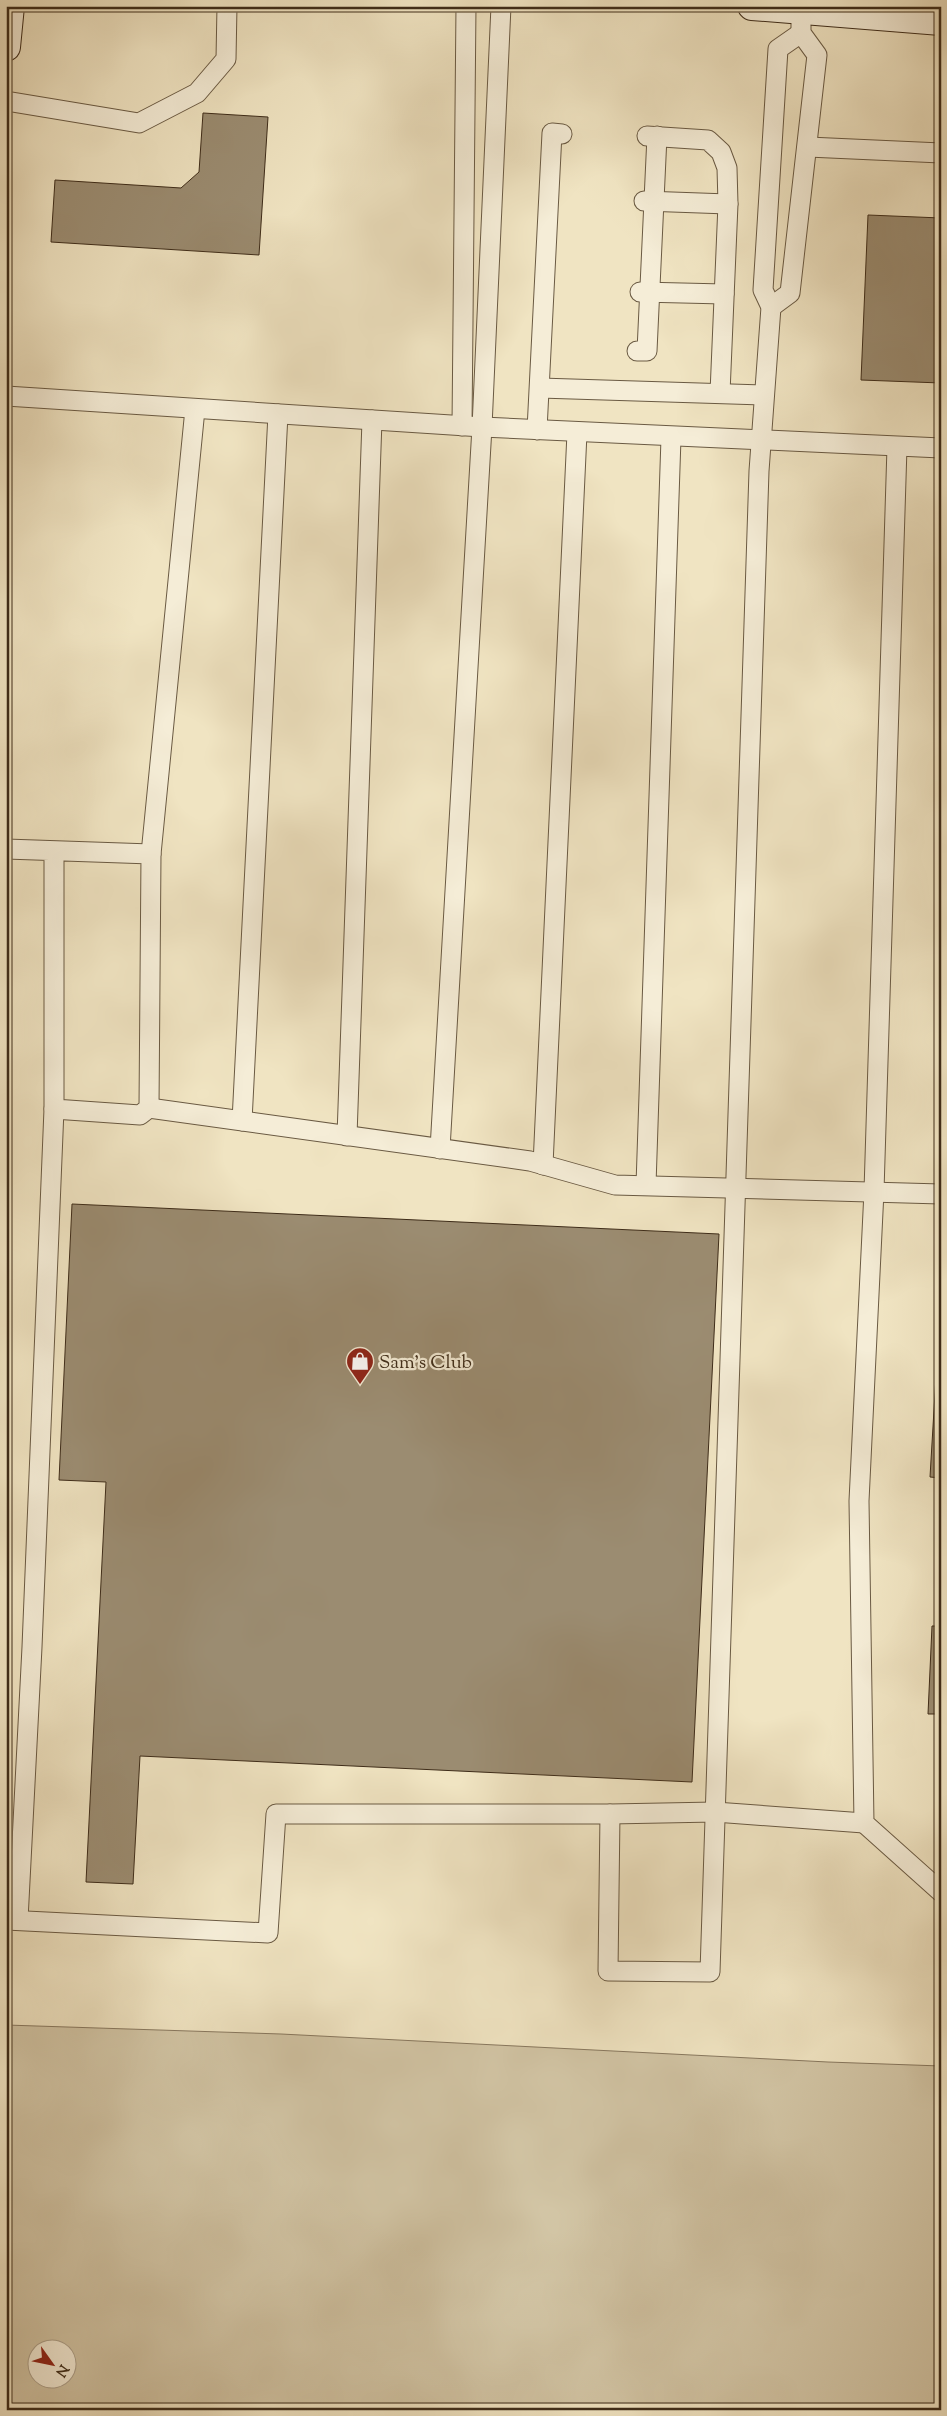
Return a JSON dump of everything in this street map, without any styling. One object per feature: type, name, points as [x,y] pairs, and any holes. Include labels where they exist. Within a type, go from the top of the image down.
[{"type":"street","points":[[6,47],[10,6]]},
{"type":"street","points":[[752,6],[802,16],[941,21]]},
{"type":"lane","points":[[6,101],[139,123],[197,93],[226,60],[227,6]]},
{"type":"lane","points":[[462,426],[466,6]]},
{"type":"lane","points":[[440,1149],[482,428],[501,6]]},
{"type":"lane","points":[[771,307],[790,293],[808,147],[817,55],[802,16]]},
{"type":"lane","points":[[610,1814],[608,1971],[710,1972],[761,442],[771,307],[763,290],[778,49],[802,16]]},
{"type":"lane","points":[[537,430],[540,388],[548,348],[548,291],[553,198],[552,133],[562,134]]},
{"type":"lane","points":[[642,351],[652,136],[708,140],[721,152],[727,168],[728,204],[720,392]]},
{"type":"lane","points":[[808,147],[941,154]]},
{"type":"lane","points":[[649,201],[728,204]]},
{"type":"lane","points":[[645,292],[724,294]]},
{"type":"lane","points":[[540,388],[720,392],[763,395]]},
{"type":"lane","points":[[6,396],[482,428],[761,442],[941,448]]},
{"type":"lane","points":[[149,1108],[151,854],[195,408]]},
{"type":"lane","points":[[242,1121],[278,414]]},
{"type":"lane","points":[[347,1136],[372,420]]},
{"type":"lane","points":[[543,1165],[577,433]]},
{"type":"lane","points":[[646,1185],[671,438]]},
{"type":"lane","points":[[864,1823],[859,1500],[874,1192],[897,447]]},
{"type":"lane","points":[[6,849],[151,854]]},
{"type":"lane","points":[[54,851],[54,1109],[32,1637],[12,1920],[268,1933],[276,1814],[610,1814],[715,1812],[864,1823],[941,1892]]},
{"type":"lane","points":[[54,1109],[140,1115],[149,1108],[543,1165],[615,1185],[941,1194]]},
{"type":"shaded area","points":[[6,2025],[281,2034],[941,2066],[941,2410],[6,2410]]},
{"type":"building","points":[[203,113],[268,117],[259,255],[51,242],[55,180],[181,188],[199,172]]},
{"type":"building","points":[[868,215],[941,218],[941,383],[861,380]]},
{"type":"building","points":[[72,1204],[719,1234],[692,1782],[140,1756],[133,1884],[86,1882],[106,1482],[59,1480]]},
{"type":"building","points":[[936,1376],[941,1376],[941,1478],[930,1477]]},
{"type":"building","points":[[932,1626],[941,1626],[941,1714],[928,1714]]},
{"type":"place","name":"Sam's Club","points":[[360,1385]]}]
